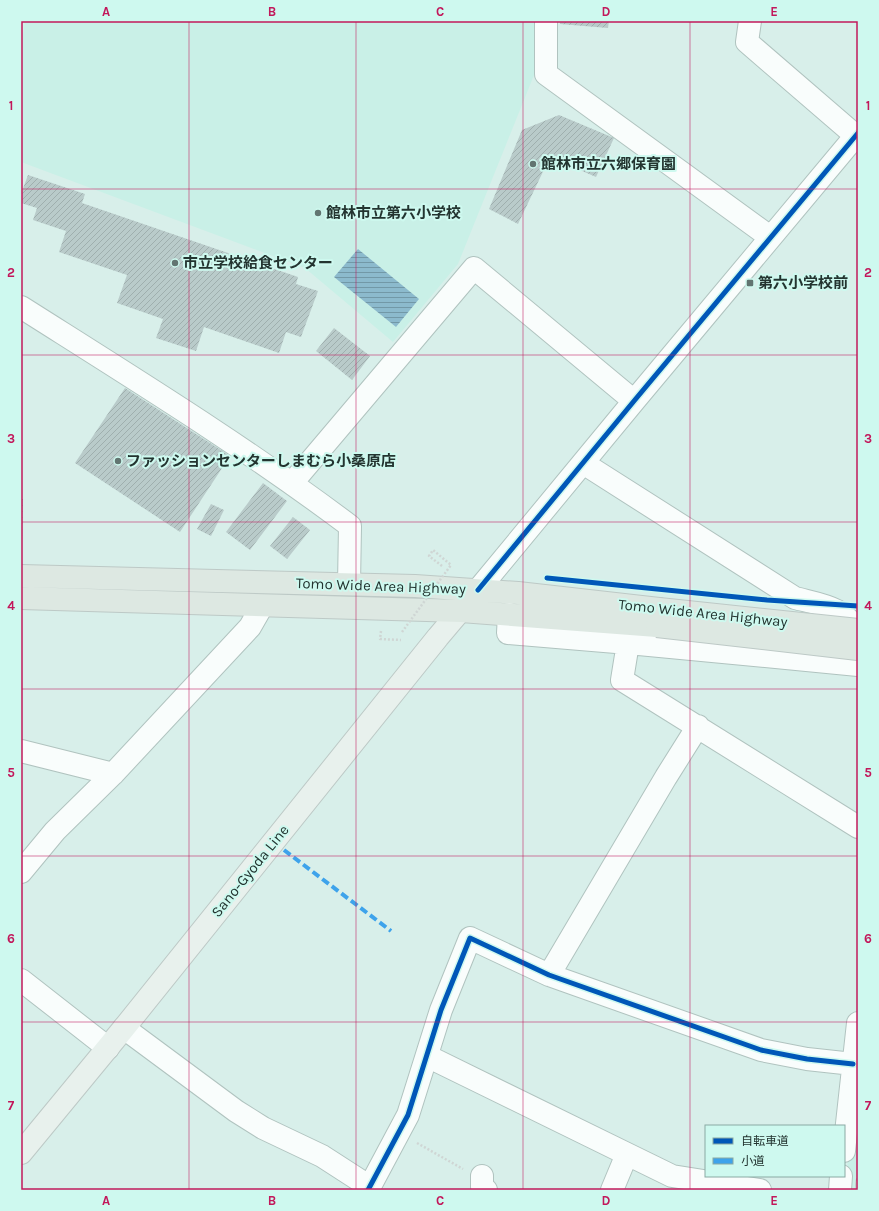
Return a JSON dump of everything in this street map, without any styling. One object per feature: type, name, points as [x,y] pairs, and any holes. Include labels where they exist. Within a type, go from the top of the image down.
[{"type":"highway","name":"Tomo Wide Area Highway","points":[[21,576],[349,584],[478,590],[858,649]]},
{"type":"highway","name":"Tomo Wide Area Highway","points":[[21,598],[658,618],[858,630]]},
{"type":"main road","name":"Sano-Gyoda Line","points":[[21,1153],[108,1048],[438,637],[478,590]]},
{"type":"street","points":[[546,21],[546,74],[770,237]]},
{"type":"street","points":[[478,590],[857,134],[747,42],[750,21]]},
{"type":"street","points":[[292,483],[474,268],[634,401]]},
{"type":"street","points":[[21,308],[191,414],[292,483],[350,526],[349,584]]},
{"type":"street","points":[[583,463],[795,598],[834,608],[854,625],[858,635]]},
{"type":"street","points":[[788,658],[795,598]]},
{"type":"street","points":[[21,872],[55,831],[113,774],[250,627],[262,606]]},
{"type":"street","points":[[509,614],[508,633],[628,642],[858,665]]},
{"type":"street","points":[[628,642],[622,680],[858,827]]},
{"type":"street","points":[[548,975],[698,726]]},
{"type":"street","points":[[21,751],[113,774]]},
{"type":"street","points":[[124,1028],[236,1111],[263,1128],[322,1156],[369,1188],[408,1115],[441,1010],[470,938],[548,975],[761,1050],[807,1059],[853,1064]]},
{"type":"street","points":[[21,980],[108,1048]]},
{"type":"street","points":[[845,1141],[858,1023]]},
{"type":"street","points":[[427,1056],[672,1176],[760,1190]]},
{"type":"street","points":[[612,1190],[627,1154]]},
{"type":"street","points":[[840,1190],[841,1177]]},
{"type":"path","points":[[395,632],[402,632],[451,564],[433,550],[429,556],[443,567]]},
{"type":"path","points":[[443,573],[449,573]]},
{"type":"path","points":[[402,624],[407,632]]},
{"type":"path","points":[[388,631],[380,631],[380,639],[400,640]]},
{"type":"path","points":[[398,1133],[484,1183]]},
{"type":"shaded area","name":"館林市立第六小学校","points":[[25,21],[534,21],[534,75],[458,264],[393,342],[305,268],[21,162],[21,47]]},
{"type":"shaded area","points":[[858,1059],[858,1190],[845,1190],[857,1067]]},
{"type":"water","points":[[358,249],[419,299],[396,327],[334,277]]},
{"type":"building","points":[[560,21],[609,21],[608,28],[560,24]]},
{"type":"building","points":[[559,115],[614,138],[596,177],[550,157],[518,224],[489,209],[522,130]]},
{"type":"building","name":"市立学校給食センター","points":[[28,175],[85,194],[82,203],[298,277],[296,284],[318,291],[301,337],[286,332],[279,353],[204,327],[196,351],[156,338],[163,319],[117,303],[127,275],[59,252],[66,231],[33,220],[37,208],[21,203],[21,194]]},
{"type":"building","points":[[334,328],[370,356],[352,380],[316,351]]},
{"type":"building","points":[[125,388],[230,456],[180,532],[75,463]]},
{"type":"building","points":[[263,483],[287,501],[250,550],[226,532]]},
{"type":"building","points":[[21,499],[23,499],[22,543],[21,543]]},
{"type":"building","points":[[211,504],[224,510],[211,536],[197,529]]},
{"type":"building","points":[[293,517],[310,530],[287,559],[270,546]]},
{"type":"railway","points":[[857,1190],[858,1180]]},
{"type":"marked path","points":[[284,850],[391,931]]},
{"type":"cycle path","points":[[478,590],[858,133]]},
{"type":"cycle path","points":[[547,578],[767,600],[858,606]]},
{"type":"cycle path","points":[[368,1190],[408,1115],[441,1010],[470,938],[549,975],[761,1050],[807,1059],[853,1064]]},
{"type":"place","name":"館林市立六郷保育園","points":[[533,164]]},
{"type":"place","name":"館林市立第六小学校","points":[[318,213]]},
{"type":"place","name":"市立学校給食センター","points":[[175,263]]},
{"type":"place","name":"第六小学校前","points":[[750,283]]},
{"type":"place","name":"ファッションセンターしまむら小桑原店","points":[[118,461]]}]
